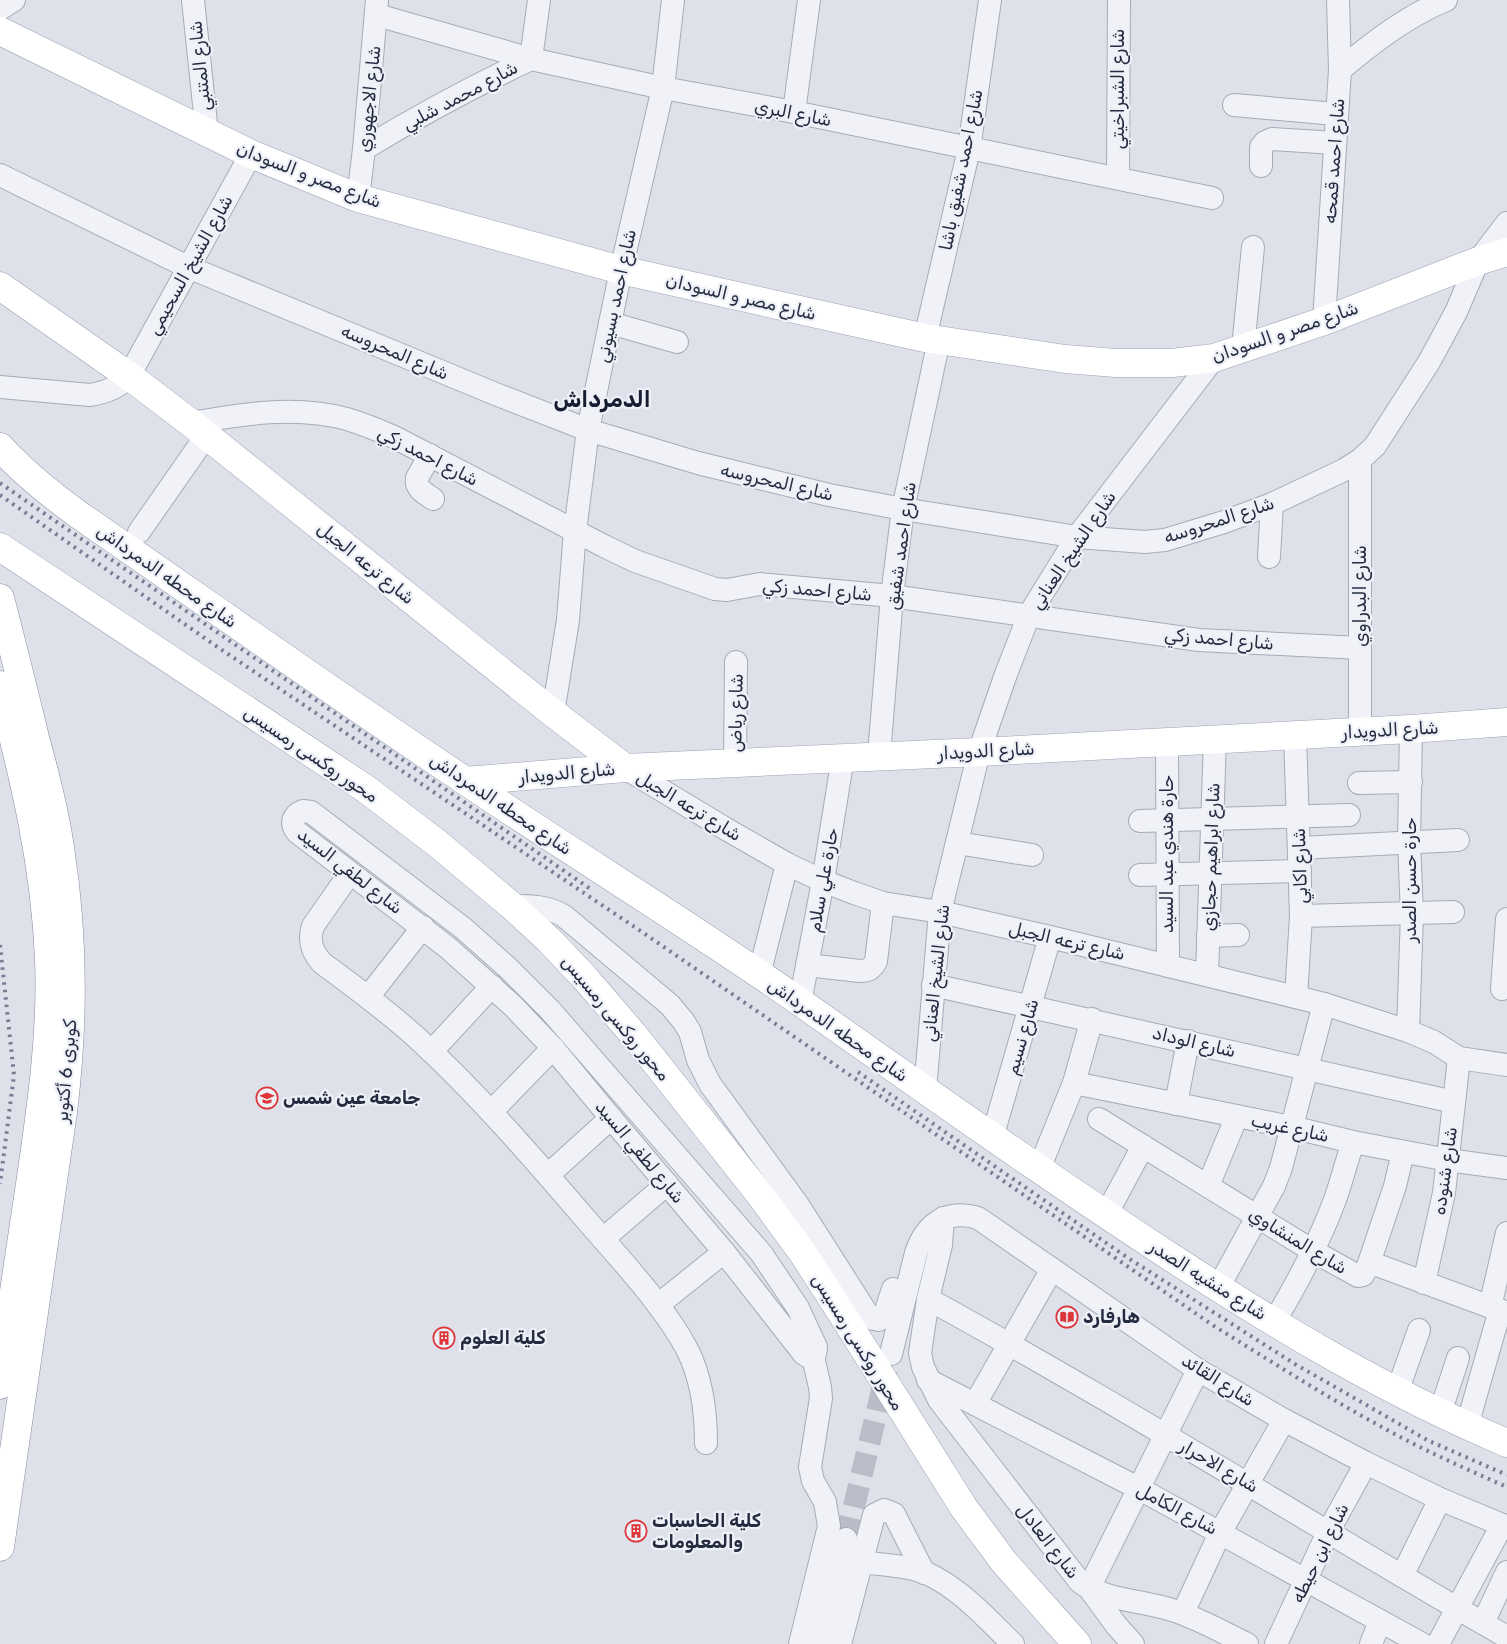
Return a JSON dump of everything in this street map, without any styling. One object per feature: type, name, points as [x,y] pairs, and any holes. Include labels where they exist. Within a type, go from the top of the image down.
[{"type":"main road","name":"شارع مصر و السودان","points":[[0,32],[251,154],[358,198],[621,270],[932,339],[1065,359],[1172,363],[1214,358],[1324,321],[1478,260],[1507,252]]},
{"type":"main road","name":"شارع ترعه الجبل","points":[[0,286],[129,376],[553,714],[625,768]]},
{"type":"main road","name":"شارع محطه الدمرداش","points":[[0,447],[48,493],[79,515],[465,781],[759,974],[925,1091]]},
{"type":"main road","name":"محور روكسى رمسيس","points":[[0,547],[366,789],[438,844],[512,906],[548,940],[585,978],[633,1034],[758,1192],[802,1252],[964,1508],[1004,1562],[1077,1644]]},
{"type":"main road","name":"كوبرى 6 أكتوبر","points":[[0,598],[44,772],[60,847],[70,922],[72,998],[69,1064],[64,1112],[0,1548]]},
{"type":"main road","name":"كوبرى 6 أكتوبر","points":[[0,685],[24,777],[38,850],[47,923],[49,997],[48,1034],[41,1108],[0,1385]]},
{"type":"main road","name":"شارع الدويدار","points":[[465,781],[625,768],[979,752],[1411,729],[1507,722]]},
{"type":"main road","name":"شارع منشيه الصدر","points":[[925,1091],[1106,1215],[1274,1322],[1397,1392],[1507,1443]]},
{"type":"street","points":[[0,9],[14,0]]},
{"type":"street","name":"شارع المتنبي","points":[[193,0],[207,133]]},
{"type":"street","name":"شارع محمد شلبي","points":[[364,149],[442,103],[531,59],[539,0]]},
{"type":"street","name":"شارع احمد بسيوني","points":[[553,714],[568,620],[575,531],[588,430],[621,270],[663,88],[673,0]]},
{"type":"street","points":[[794,112],[809,0]]},
{"type":"street","name":"شارع احمد شفيق باشا","points":[[932,339],[969,149],[990,0]]},
{"type":"street","name":"شارع الشبراخيتي","points":[[1118,178],[1119,0]]},
{"type":"street","name":"شارع احمد قمحه","points":[[1324,321],[1340,70],[1338,0]]},
{"type":"street","points":[[1340,70],[1371,44],[1398,26],[1446,0]]},
{"type":"street","name":"شارع البري","points":[[377,8],[531,59],[663,88],[794,112],[1212,198]]},
{"type":"street","name":"شارع الاجهوري","points":[[358,198],[377,8]]},
{"type":"street","points":[[1234,105],[1336,114]]},
{"type":"street","points":[[1261,166],[1260,147],[1272,139],[1335,143]]},
{"type":"street","name":"شارع الشيخ السحيمي","points":[[129,376],[251,154]]},
{"type":"street","name":"شارع المحروسه","points":[[0,175],[188,266],[498,395],[588,430],[708,466],[828,495],[1077,537],[1146,542],[1165,540],[1224,522],[1272,504],[1344,470],[1360,460],[1375,446],[1429,362],[1456,312],[1478,260],[1507,223]]},
{"type":"street","points":[[1243,348],[1253,247]]},
{"type":"street","points":[[610,323],[677,342]]},
{"type":"street","name":"شارع احمد شفيق","points":[[879,756],[892,596],[903,509],[932,339]]},
{"type":"street","name":"شارع الشيخ العناني","points":[[925,1091],[940,912],[979,752],[1029,615],[1077,537],[1214,358]]},
{"type":"street","points":[[0,387],[90,395],[112,390],[129,376]]},
{"type":"street","name":"شارع احمد زكي","points":[[199,430],[254,413],[300,412],[323,414],[369,426],[636,560],[715,589],[727,590],[760,584],[892,596],[1199,640],[1360,648]]},
{"type":"street","points":[[139,532],[199,430]]},
{"type":"street","points":[[430,455],[416,482],[420,490],[433,500]]},
{"type":"street","name":"شارع البدراوي","points":[[1360,460],[1360,731]]},
{"type":"street","points":[[1269,558],[1272,504]]},
{"type":"street","name":"شارع رياض","points":[[735,763],[736,662]]},
{"type":"street","name":"حارة حسن الصدر","points":[[1408,1030],[1412,914],[1409,842],[1411,729]]},
{"type":"street","name":"شارع اكابي","points":[[1295,735],[1302,916],[1296,997]]},
{"type":"street","name":"شارع ابراهيم حجازي","points":[[1207,975],[1214,739]]},
{"type":"street","name":"حارة هندي عبد السيد","points":[[1167,742],[1168,966]]},
{"type":"street","name":"حارة علي سلام","points":[[800,1003],[823,881],[843,757]]},
{"type":"street","name":"شارع ترعه الجبل","points":[[625,768],[787,864],[823,881],[883,903],[940,912],[1050,937],[1324,1004],[1408,1030],[1434,1042],[1459,1058],[1507,1065]]},
{"type":"street","points":[[1359,783],[1410,782]]},
{"type":"street","name":"شارع لطفي السيد","points":[[303,811],[311,812],[430,903],[486,948],[550,1010],[761,1253],[789,1293],[806,1324],[817,1351],[812,1357],[804,1354],[724,1252],[553,1048],[492,986],[423,928],[297,832],[293,822],[296,815],[303,811]]},
{"type":"street","points":[[1140,821],[1349,815]]},
{"type":"street","points":[[1300,848],[1458,840]]},
{"type":"street","points":[[957,843],[1032,855]]},
{"type":"street","points":[[759,974],[787,864]]},
{"type":"street","points":[[1140,875],[1300,871]]},
{"type":"street","points":[[350,873],[313,926],[310,935],[311,946],[315,956],[368,997],[432,1051],[491,1112],[548,1176],[658,1305],[679,1336],[695,1369],[704,1406],[706,1443]]},
{"type":"street","points":[[807,965],[860,971],[867,971],[873,968],[876,961],[883,903]]},
{"type":"street","name":"شارع القائد","points":[[512,906],[536,906],[564,916],[677,1013],[690,1032],[698,1060],[710,1084],[790,1194],[868,1315],[873,1319],[879,1320],[884,1316],[912,1226],[915,1222],[925,1216],[943,1218],[960,1215],[978,1218],[1198,1370],[1284,1420],[1366,1463],[1504,1526]]},
{"type":"street","points":[[1302,916],[1453,912]]},
{"type":"street","points":[[1502,989],[1507,919]]},
{"type":"street","points":[[368,997],[423,928]]},
{"type":"street","points":[[1208,936],[1238,935]]},
{"type":"street","name":"شارع نسيم","points":[[992,1138],[1050,937]]},
{"type":"street","name":"شارع الوداد","points":[[933,985],[1307,1067],[1454,1102]]},
{"type":"street","points":[[432,1051],[492,986]]},
{"type":"street","points":[[1218,1288],[1258,1217],[1281,1168],[1324,1004]]},
{"type":"street","points":[[1039,1169],[1074,1083],[1092,1019]]},
{"type":"street","points":[[1176,1104],[1188,1041]]},
{"type":"street","points":[[491,1112],[553,1048]]},
{"type":"street","name":"شارع شنوده","points":[[1424,1283],[1444,1193],[1459,1058]]},
{"type":"street","name":"شارع غريب","points":[[1074,1083],[1403,1152],[1507,1168]]},
{"type":"street","points":[[1208,1186],[1237,1116]]},
{"type":"street","points":[[548,1176],[611,1118]]},
{"type":"street","name":"شارع المنشاوي","points":[[1099,1119],[1313,1251],[1358,1276],[1363,1275],[1368,1266],[1377,1265],[1499,1310]]},
{"type":"street","points":[[1274,1322],[1313,1251],[1336,1196],[1353,1142]]},
{"type":"street","points":[[1106,1215],[1143,1146]]},
{"type":"street","points":[[1368,1266],[1392,1194],[1403,1152]]},
{"type":"street","points":[[603,1239],[667,1184]]},
{"type":"street","points":[[891,1354],[919,1245],[928,1230],[943,1218]]},
{"type":"street","name":"شارع العادل","points":[[943,1218],[941,1245],[928,1300],[920,1353],[921,1363],[928,1380],[943,1405],[1080,1582],[1099,1593],[1160,1606],[1182,1613],[1247,1644]]},
{"type":"street","points":[[1467,1426],[1499,1310],[1507,1233]]},
{"type":"street","points":[[658,1305],[724,1252]]},
{"type":"street","points":[[975,1404],[1052,1269]]},
{"type":"street","name":"شارع الاحرار","points":[[928,1300],[1009,1344],[1165,1434],[1507,1637]]},
{"type":"street","points":[[1397,1392],[1419,1330]]},
{"type":"street","name":"شارع لطفي السيد","points":[[800,1644],[829,1526],[825,1502],[814,1481],[810,1467],[821,1398],[812,1357]]},
{"type":"street","points":[[1440,1413],[1458,1358]]},
{"type":"street","points":[[1133,1644],[1116,1625],[1089,1588],[1198,1370]]},
{"type":"street","name":"شارع الكامل","points":[[928,1380],[1138,1488],[1422,1644]]},
{"type":"street","points":[[1182,1613],[1220,1533],[1284,1420]]},
{"type":"street","name":"شارع ابن حيطه","points":[[1276,1644],[1328,1532],[1366,1463]]},
{"type":"street","points":[[1402,1576],[1440,1498]]},
{"type":"street","points":[[840,1644],[874,1515],[884,1510],[894,1514],[924,1573]]},
{"type":"street","points":[[1438,1644],[1504,1526]]},
{"type":"street","points":[[821,1644],[846,1539]]},
{"type":"street","points":[[861,1562],[924,1573],[942,1582],[957,1593],[1013,1644]]},
{"type":"street","points":[[1483,1623],[1507,1572]]},
{"type":"street","points":[[1370,1644],[1380,1621]]},
{"type":"tunnel","points":[[846,1539],[887,1370]]},
{"type":"railway","points":[[0,483],[592,890]]},
{"type":"railway","points":[[0,495],[216,646],[648,936],[1214,1326],[1317,1390],[1380,1426],[1507,1487]]},
{"type":"railway","points":[[0,945],[14,1075],[0,1184]]},
{"type":"railway","points":[[858,1072],[1128,1258],[1295,1364],[1429,1441],[1507,1475]]},
{"type":"place","name":"جامعة عين شمس","points":[[267,1098]]},
{"type":"place","name":"هارفارد","points":[[1067,1317]]},
{"type":"place","name":"كلية العلوم","points":[[444,1338]]},
{"type":"place","name":"كلية الحاسبات والمعلومات","points":[[636,1531]]},
{"type":"district","name":"الدمرداش","points":[[602,399]]}]
